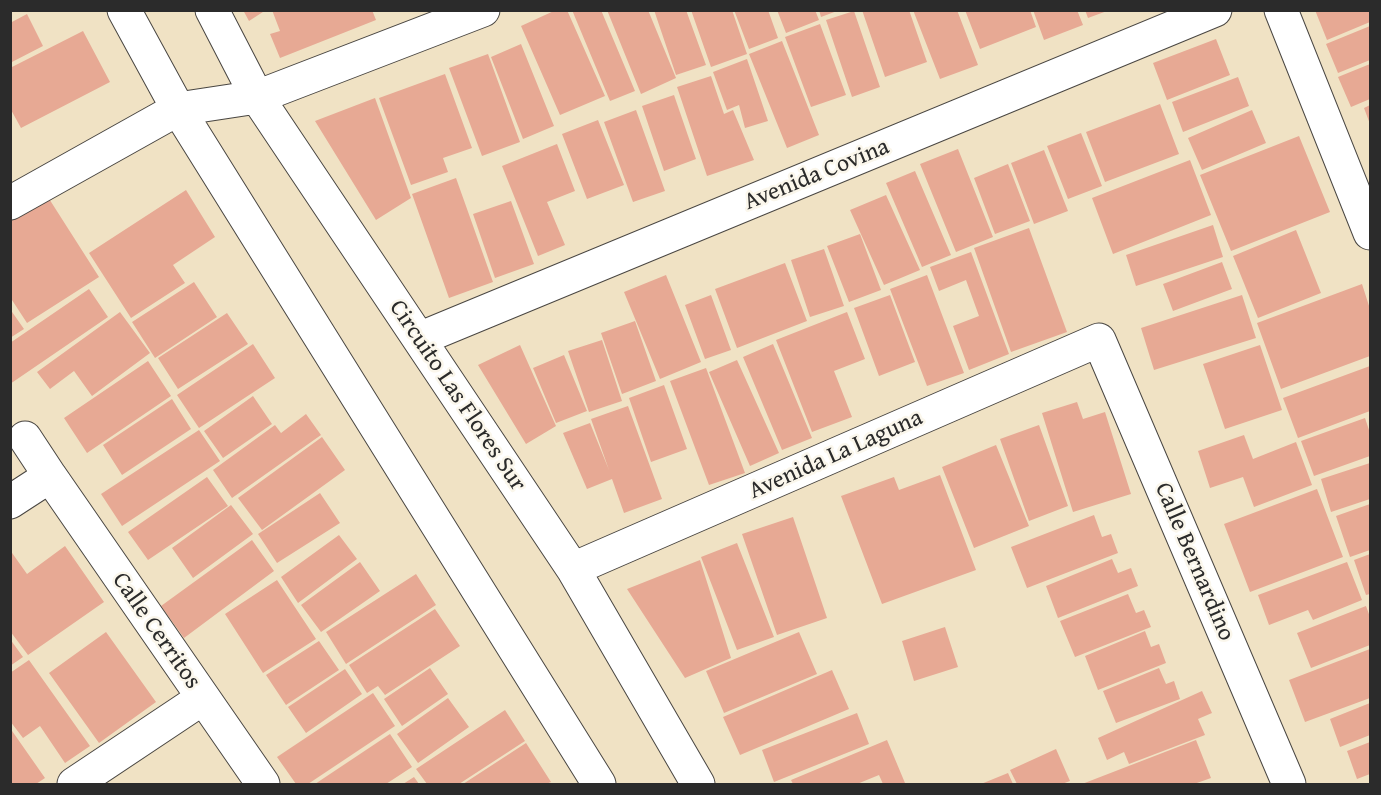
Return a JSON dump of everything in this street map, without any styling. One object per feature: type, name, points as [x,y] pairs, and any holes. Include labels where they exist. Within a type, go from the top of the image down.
[{"type":"street","points":[[124,10],[178,109],[593,783]]},
{"type":"street","name":"Circuito Las Flores Sur","points":[[212,10],[257,97],[573,569],[698,784]]},
{"type":"street","points":[[10,203],[178,109],[257,97],[483,10]]},
{"type":"street","name":"Avenida Covina","points":[[419,339],[1215,10]]},
{"type":"street","points":[[1281,10],[1371,233]]},
{"type":"street","name":"Avenida La Laguna","points":[[573,569],[1099,340]]},
{"type":"street","name":"Calle Bernardino","points":[[1099,340],[1289,784]]},
{"type":"street","name":"Calle Cerritos","points":[[26,438],[263,784]]},
{"type":"street","points":[[10,502],[50,476]]},
{"type":"street","points":[[74,784],[202,698]]},
{"type":"building","points":[[243,10],[266,10],[249,21]]},
{"type":"building","points":[[272,10],[372,10],[376,20],[280,58],[270,34],[280,31]]},
{"type":"building","points":[[556,10],[567,10],[605,96],[560,115],[521,26]]},
{"type":"building","points":[[572,10],[601,10],[635,91],[610,101]]},
{"type":"building","points":[[607,10],[648,10],[676,78],[641,94]]},
{"type":"building","points":[[654,10],[686,10],[706,65],[676,75]]},
{"type":"building","points":[[691,10],[732,10],[747,54],[711,67]]},
{"type":"building","points":[[734,10],[768,10],[778,38],[749,49]]},
{"type":"building","points":[[777,10],[815,10],[819,20],[786,33]]},
{"type":"building","points":[[819,10],[837,10],[837,11],[821,17]]},
{"type":"building","points":[[862,10],[909,10],[927,62],[885,77]]},
{"type":"building","points":[[913,10],[957,10],[978,65],[940,79]]},
{"type":"building","points":[[965,10],[1030,10],[1036,27],[980,49]]},
{"type":"building","points":[[1033,10],[1077,10],[1083,25],[1044,40]]},
{"type":"building","points":[[1085,10],[1107,10],[1107,11],[1088,18]]},
{"type":"building","points":[[1315,10],[1370,10],[1370,22],[1327,40]]},
{"type":"building","points":[[854,11],[880,87],[852,97],[826,20]]},
{"type":"building","points":[[27,14],[43,46],[10,63],[10,23]]},
{"type":"building","points":[[820,24],[846,95],[811,107],[785,37]]},
{"type":"building","points":[[1370,26],[1370,60],[1338,73],[1326,44]]},
{"type":"building","points":[[83,31],[110,82],[21,128],[10,108],[10,68]]},
{"type":"building","points":[[1216,39],[1230,75],[1167,100],[1153,63]]},
{"type":"building","points":[[782,41],[819,135],[787,148],[749,54]]},
{"type":"building","points":[[521,44],[554,126],[523,139],[491,57]]},
{"type":"building","points":[[488,54],[520,142],[482,156],[449,68]]},
{"type":"building","points":[[747,59],[768,121],[745,128],[739,105],[727,110],[713,72]]},
{"type":"building","points":[[1370,64],[1370,99],[1351,107],[1338,77]]},
{"type":"building","points":[[445,74],[472,148],[443,158],[448,172],[411,185],[379,98]]},
{"type":"building","points":[[711,76],[724,114],[733,110],[754,160],[707,176],[677,87]]},
{"type":"building","points":[[1238,77],[1249,106],[1183,132],[1172,102]]},
{"type":"building","points":[[674,95],[696,159],[664,171],[642,106]]},
{"type":"building","points":[[375,98],[411,198],[376,220],[315,121]]},
{"type":"building","points":[[1160,104],[1179,154],[1105,182],[1086,132]]},
{"type":"building","points":[[1370,105],[1370,124],[1364,108]]},
{"type":"building","points":[[636,110],[665,191],[633,202],[604,122]]},
{"type":"building","points":[[1252,110],[1266,143],[1202,170],[1188,138]]},
{"type":"building","points":[[598,120],[624,185],[587,199],[562,134]]},
{"type":"building","points":[[1081,133],[1102,186],[1068,199],[1047,146]]},
{"type":"building","points":[[1299,136],[1330,212],[1231,251],[1200,175]]},
{"type":"building","points":[[557,144],[575,191],[547,202],[565,245],[538,256],[502,166]]},
{"type":"building","points":[[958,149],[993,237],[956,252],[920,164]]},
{"type":"building","points":[[1044,150],[1068,211],[1034,224],[1011,163]]},
{"type":"building","points":[[1190,160],[1211,215],[1113,254],[1092,198]]},
{"type":"building","points":[[1008,164],[1030,221],[995,234],[974,178]]},
{"type":"building","points":[[915,171],[951,255],[922,267],[886,183]]},
{"type":"building","points":[[456,178],[493,282],[449,298],[412,194]]},
{"type":"building","points":[[186,190],[215,237],[173,265],[185,283],[131,318],[89,253]]},
{"type":"building","points":[[46,194],[99,277],[27,323],[10,297],[10,217]]},
{"type":"building","points":[[886,195],[920,270],[884,285],[850,210]]},
{"type":"building","points":[[511,201],[534,264],[495,278],[473,214]]},
{"type":"building","points":[[1213,225],[1223,257],[1136,286],[1126,255]]},
{"type":"building","points":[[1029,228],[1067,332],[1011,352],[974,248]]},
{"type":"building","points":[[1296,230],[1321,293],[1258,318],[1233,256]]},
{"type":"building","points":[[860,234],[881,290],[849,302],[827,246]]},
{"type":"building","points":[[824,249],[844,306],[810,317],[791,260]]},
{"type":"building","points":[[971,252],[1009,354],[969,370],[953,326],[979,316],[966,280],[939,291],[930,267]]},
{"type":"building","points":[[1222,262],[1232,289],[1173,311],[1163,284]]},
{"type":"building","points":[[785,263],[807,321],[737,348],[715,289]]},
{"type":"building","points":[[666,275],[701,362],[660,379],[624,292]]},
{"type":"building","points":[[927,275],[964,373],[927,386],[890,289]]},
{"type":"building","points":[[194,282],[217,317],[155,358],[132,322]]},
{"type":"building","points":[[1362,284],[1370,309],[1370,356],[1281,389],[1257,323]]},
{"type":"building","points":[[89,289],[108,317],[10,384],[10,343]]},
{"type":"building","points":[[711,295],[731,350],[705,359],[685,305]]},
{"type":"building","points":[[890,295],[915,362],[879,376],[854,308]]},
{"type":"building","points":[[1242,295],[1256,338],[1154,370],[1141,328]]},
{"type":"building","points":[[10,309],[24,329],[10,338]]},
{"type":"building","points":[[120,312],[150,353],[92,396],[74,371],[50,389],[37,372]]},
{"type":"building","points":[[847,312],[865,359],[834,371],[852,417],[812,432],[776,340]]},
{"type":"building","points":[[227,313],[248,344],[178,389],[158,358]]},
{"type":"building","points":[[635,321],[656,381],[622,394],[601,333]]},
{"type":"building","points":[[602,340],[622,401],[589,412],[568,351]]},
{"type":"building","points":[[253,344],[275,378],[199,428],[177,395]]},
{"type":"building","points":[[773,344],[812,438],[782,450],[743,357]]},
{"type":"building","points":[[520,345],[556,426],[526,444],[478,365]]},
{"type":"building","points":[[1260,345],[1282,410],[1225,429],[1203,364]]},
{"type":"building","points":[[564,355],[587,411],[556,423],[533,368]]},
{"type":"building","points":[[737,360],[779,453],[750,466],[709,372]]},
{"type":"building","points":[[148,361],[171,396],[87,453],[64,418]]},
{"type":"building","points":[[1370,366],[1370,411],[1298,438],[1283,398]]},
{"type":"building","points":[[706,368],[745,473],[709,485],[670,381]]},
{"type":"building","points":[[664,385],[687,449],[651,462],[629,398]]},
{"type":"building","points":[[253,396],[272,424],[223,458],[204,431]]},
{"type":"building","points":[[172,399],[191,429],[122,475],[103,445]]},
{"type":"building","points":[[1077,402],[1083,419],[1105,412],[1131,494],[1073,512],[1042,413]]},
{"type":"building","points":[[628,406],[662,499],[624,513],[612,479],[587,489],[563,433],[590,423],[609,470],[591,419]]},
{"type":"building","points":[[306,414],[321,435],[232,498],[213,470],[275,425],[281,433]]},
{"type":"building","points":[[1365,418],[1370,433],[1370,456],[1314,476],[1301,441]]},
{"type":"building","points":[[1039,425],[1068,506],[1029,521],[1000,439]]},
{"type":"building","points":[[199,430],[220,461],[122,526],[101,494]]},
{"type":"building","points":[[1244,435],[1253,459],[1296,442],[1312,485],[1254,507],[1243,477],[1210,488],[1198,451]]},
{"type":"building","points":[[322,437],[345,470],[262,530],[238,498]]},
{"type":"building","points":[[996,445],[1029,526],[974,548],[942,467]]},
{"type":"building","points":[[1370,463],[1370,499],[1331,512],[1321,479]]},
{"type":"building","points":[[940,475],[976,570],[882,604],[841,496],[894,477],[899,490]]},
{"type":"building","points":[[207,477],[228,506],[148,560],[128,532]]},
{"type":"building","points":[[1317,489],[1343,557],[1250,592],[1224,524]]},
{"type":"building","points":[[320,493],[340,523],[277,563],[258,534]]},
{"type":"building","points":[[1370,504],[1370,550],[1350,557],[1336,516]]},
{"type":"building","points":[[231,505],[253,534],[193,578],[172,548]]},
{"type":"building","points":[[1094,515],[1102,537],[1111,534],[1118,553],[1027,588],[1011,547]]},
{"type":"building","points":[[793,517],[827,618],[777,635],[742,534]]},
{"type":"building","points":[[339,535],[357,559],[298,603],[281,577]]},
{"type":"building","points":[[252,540],[274,571],[184,638],[161,606]]},
{"type":"building","points":[[737,543],[774,637],[737,650],[701,557]]},
{"type":"building","points":[[65,546],[104,602],[28,655],[10,631],[10,550],[27,574]]},
{"type":"building","points":[[1370,554],[1370,594],[1366,595],[1354,560]]},
{"type":"building","points":[[1112,559],[1118,573],[1131,568],[1138,586],[1058,618],[1046,586]]},
{"type":"building","points":[[700,560],[731,658],[685,678],[627,589]]},
{"type":"building","points":[[360,562],[380,591],[321,632],[301,605]]},
{"type":"building","points":[[1347,562],[1362,600],[1313,620],[1308,610],[1269,625],[1258,595]]},
{"type":"building","points":[[416,574],[436,605],[346,664],[326,632]]},
{"type":"building","points":[[277,580],[316,639],[263,673],[225,614]]},
{"type":"building","points":[[1128,594],[1136,613],[1144,610],[1151,627],[1075,657],[1060,621]]},
{"type":"building","points":[[1366,606],[1370,617],[1370,645],[1311,668],[1297,633]]},
{"type":"building","points":[[435,609],[460,646],[385,695],[378,686],[367,693],[349,665]]},
{"type":"building","points":[[945,627],[958,667],[914,681],[902,641]]},
{"type":"building","points":[[1145,631],[1151,647],[1159,644],[1166,663],[1098,690],[1085,656]]},
{"type":"building","points":[[106,632],[156,702],[99,743],[49,673]]},
{"type":"building","points":[[799,632],[817,674],[724,713],[706,671]]},
{"type":"building","points":[[10,639],[23,657],[10,666]]},
{"type":"building","points":[[319,641],[339,670],[286,705],[266,675]]},
{"type":"building","points":[[1370,649],[1370,698],[1305,722],[1289,680]]},
{"type":"building","points":[[29,660],[90,746],[65,763],[40,726],[23,738],[10,721],[10,673]]},
{"type":"building","points":[[430,668],[448,694],[402,726],[384,699]]},
{"type":"building","points":[[1159,668],[1166,684],[1174,681],[1180,699],[1116,723],[1103,691]]},
{"type":"building","points":[[345,669],[362,694],[306,733],[288,707]]},
{"type":"building","points":[[832,670],[849,709],[740,755],[723,717]]},
{"type":"building","points":[[1202,691],[1212,713],[1198,719],[1205,735],[1129,764],[1124,752],[1107,760],[1098,738]]},
{"type":"building","points":[[373,693],[395,726],[308,784],[296,784],[277,757]]},
{"type":"building","points":[[448,698],[469,727],[418,763],[397,734]]},
{"type":"building","points":[[1370,703],[1370,735],[1340,747],[1330,719]]},
{"type":"building","points":[[505,710],[525,741],[459,784],[427,784],[416,769]]},
{"type":"building","points":[[857,713],[869,744],[774,782],[762,750]]},
{"type":"building","points":[[10,728],[45,778],[36,784],[10,784]]},
{"type":"building","points":[[390,734],[412,767],[386,784],[315,784]]},
{"type":"building","points":[[887,740],[905,783],[883,784],[879,775],[857,784],[793,784],[791,780]]},
{"type":"building","points":[[1196,740],[1211,778],[1194,784],[1082,784]]},
{"type":"building","points":[[1370,742],[1370,774],[1357,779],[1347,751]]},
{"type":"building","points":[[526,743],[551,782],[546,784],[463,784]]},
{"type":"building","points":[[1056,749],[1070,781],[1062,784],[1017,784],[1010,770]]},
{"type":"building","points":[[1008,773],[1013,784],[981,784]]},
{"type":"building","points":[[414,777],[419,784],[403,784]]}]
